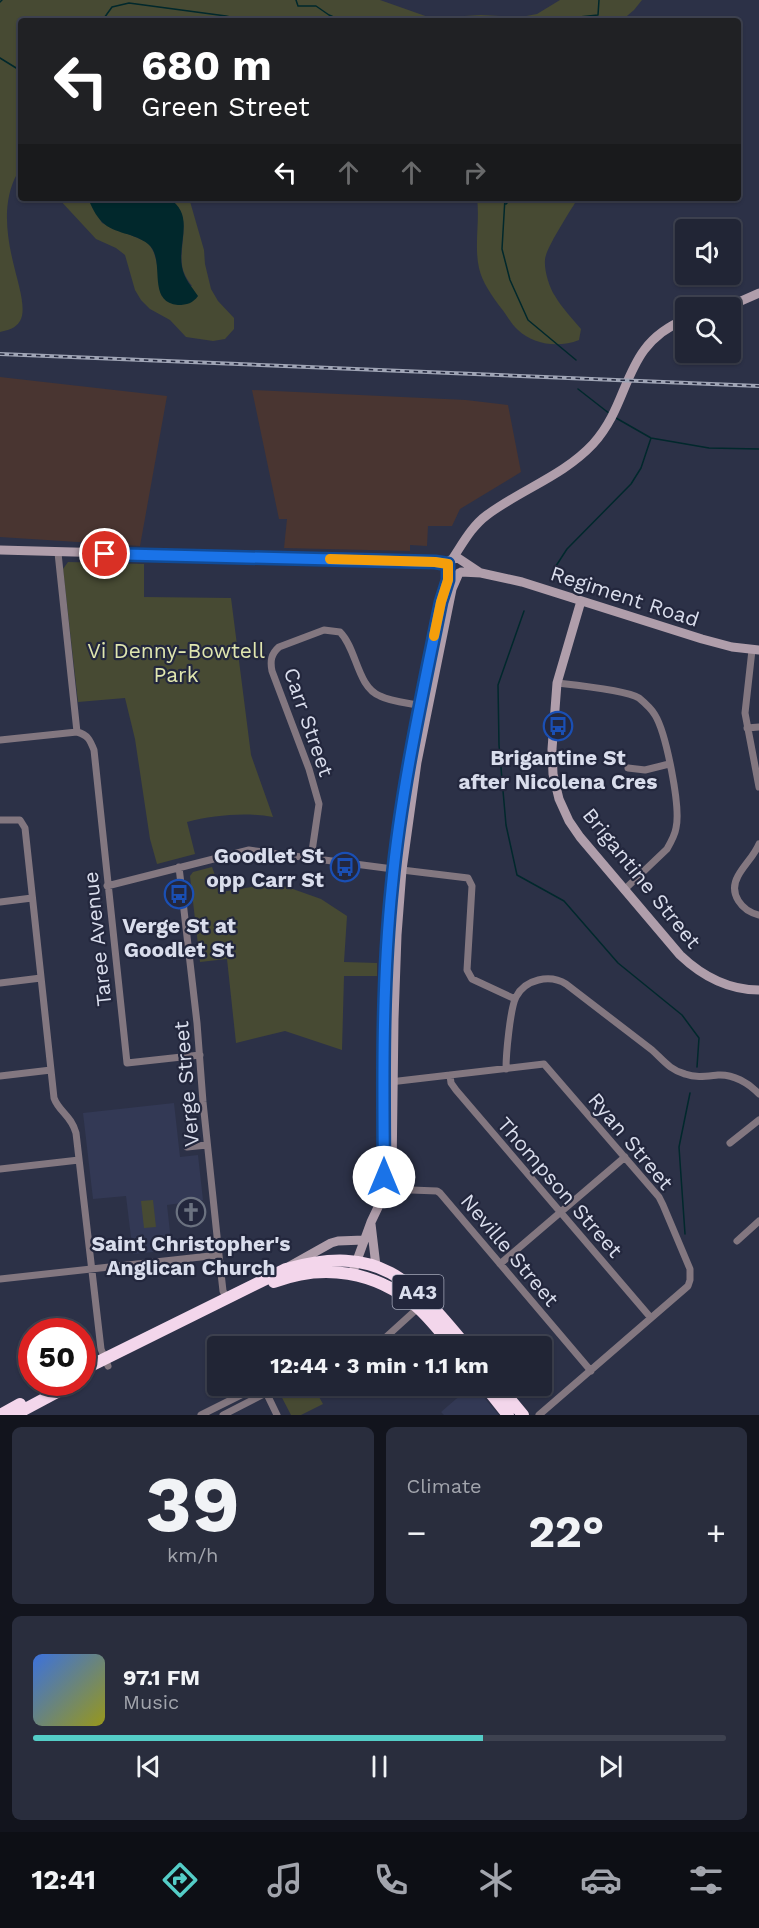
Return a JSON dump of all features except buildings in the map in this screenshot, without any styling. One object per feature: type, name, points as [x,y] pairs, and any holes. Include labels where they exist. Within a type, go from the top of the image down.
[{"type":"highway","name":"A43","points":[[96,1369],[227,1298],[286,1269],[320,1261],[357,1261],[376,1266],[403,1280],[420,1294],[457,1336]]},
{"type":"highway","name":"A43","points":[[96,1365],[267,1285],[311,1273],[352,1274],[375,1280],[395,1290],[418,1308],[443,1336]]},
{"type":"highway","points":[[0,1415],[35,1396]]},
{"type":"highway","points":[[14,1415],[50,1396]]},
{"type":"highway","points":[[493,1396],[508,1415]]},
{"type":"highway","points":[[507,1396],[522,1415]]},
{"type":"street","points":[[741,301],[759,293]]},
{"type":"street","points":[[352,1274],[385,1189],[388,935],[423,706],[463,543],[486,516],[567,467],[594,442],[603,431],[646,346],[655,336],[675,324]]},
{"type":"street","points":[[0,550],[425,562],[456,566]]},
{"type":"street","points":[[0,740],[77,732],[58,553]]},
{"type":"street","name":"Regiment Road","points":[[456,566],[522,582],[702,639],[732,647],[756,650]]},
{"type":"street","name":"Brigantine Street","points":[[581,601],[557,683],[552,749],[553,774],[559,799],[580,837],[680,955],[694,968],[726,986],[759,990]]},
{"type":"street","name":"Carr Street","points":[[311,858],[319,804],[309,769],[272,671],[271,658],[274,651],[324,630],[340,632],[349,644],[367,687],[379,696],[423,706]]},
{"type":"street","points":[[756,650],[746,696],[747,728],[759,787]]},
{"type":"street","points":[[557,683],[636,696],[656,716],[662,732],[677,804],[676,827],[672,841],[654,863],[624,890]]},
{"type":"street","points":[[747,728],[759,727]]},
{"type":"street","name":"Taree Avenue","points":[[77,732],[90,738],[94,750],[127,1063],[200,1055]]},
{"type":"street","points":[[628,768],[645,770],[669,764]]},
{"type":"street","points":[[0,820],[20,820],[25,828],[51,1070],[57,1106],[73,1122],[76,1133],[101,1349],[106,1362]]},
{"type":"street","points":[[759,844],[737,877],[735,887],[736,896],[744,909],[759,915]]},
{"type":"street","points":[[107,886],[249,850],[468,878],[472,886],[466,969],[472,979],[514,999]]},
{"type":"street","name":"Verge Street","points":[[179,867],[219,1255],[227,1298]]},
{"type":"street","points":[[0,902],[32,898]]},
{"type":"street","points":[[0,982],[41,978]]},
{"type":"street","points":[[388,1082],[506,1069],[514,999],[523,988],[534,981],[546,978],[561,981],[652,1050],[673,1069],[690,1076],[733,1077],[758,1092]]},
{"type":"street","name":"Ryan Street","points":[[506,1069],[542,1064],[547,1066],[661,1201],[690,1269],[689,1283],[686,1289],[651,1318]]},
{"type":"street","points":[[0,1076],[51,1070]]},
{"type":"street","name":"Thompson Street","points":[[450,1075],[451,1083],[456,1090],[651,1318]]},
{"type":"street","points":[[730,1143],[759,1120]]},
{"type":"street","points":[[187,1147],[207,1145]]},
{"type":"street","points":[[500,1264],[625,1156]]},
{"type":"street","points":[[0,1169],[80,1160]]},
{"type":"street","name":"Neville Street","points":[[385,1189],[437,1191],[591,1371]]},
{"type":"street","points":[[737,1241],[759,1221]]},
{"type":"street","points":[[371,1222],[376,1266]]},
{"type":"street","points":[[286,1269],[331,1243],[364,1240]]},
{"type":"street","points":[[0,1279],[219,1255]]},
{"type":"street","points":[[387,1336],[418,1308]]},
{"type":"street","points":[[539,1415],[651,1318]]},
{"type":"street","points":[[201,1415],[245,1396]]},
{"type":"street","points":[[223,1415],[251,1396]]},
{"type":"street","points":[[267,1396],[278,1415]]},
{"type":"shaded area","points":[[89,201],[171,201],[181,212],[183,221],[181,258],[183,271],[198,296],[192,302],[184,305],[168,302],[162,296],[159,288],[156,259],[148,244],[107,226],[94,211]]},
{"type":"shaded area","points":[[0,377],[167,396],[140,546],[0,537]]},
{"type":"shaded area","points":[[252,390],[466,400],[508,405],[521,472],[460,509],[452,526],[428,526],[427,546],[410,545],[410,551],[284,548],[287,519],[279,519]]},
{"type":"shaded area","points":[[174,1103],[180,1157],[198,1155],[203,1200],[167,1205],[172,1250],[133,1254],[126,1196],[93,1199],[83,1113]]},
{"type":"shaded area","points":[[459,1396],[483,1396],[499,1415],[444,1415],[441,1412]]},
{"type":"green space","points":[[0,0],[380,0],[431,18],[18,18],[18,174],[9,197],[7,221],[23,310],[16,326],[0,332]]},
{"type":"green space","points":[[560,0],[642,0],[625,18],[431,18],[481,15],[521,17],[537,14]]},
{"type":"green space","points":[[61,201],[90,201],[102,223],[147,242],[156,260],[162,296],[192,286],[182,265],[183,220],[181,212],[172,201],[190,201],[204,250],[211,289],[218,301],[234,318],[234,329],[225,339],[213,341],[186,337],[170,320],[150,309],[141,300],[135,290],[125,255],[96,239]]},
{"type":"green space","points":[[477,201],[576,201],[549,247],[545,264],[547,278],[553,292],[581,329],[579,340],[563,344],[547,344],[531,339],[516,328],[485,284],[480,273],[477,251]]},
{"type":"green space","name":"Vi Denny-Bowtell Park","points":[[68,562],[144,564],[144,597],[231,598],[251,755],[273,817],[230,815],[187,822],[195,854],[157,864],[150,839],[135,739],[125,698],[78,702],[63,569]]},
{"type":"green space","points":[[212,867],[221,892],[276,883],[321,899],[347,916],[344,962],[377,963],[377,976],[344,976],[342,1050],[285,1031],[236,1043],[227,959],[200,962],[190,876],[193,872]]},
{"type":"green space","points":[[153,1200],[156,1227],[144,1228],[141,1201]]},
{"type":"green space","points":[[281,1396],[319,1396],[323,1404],[301,1415],[291,1415]]},
{"type":"waterway","points":[[296,0],[298,6],[316,6],[336,18]]},
{"type":"waterway","points":[[579,18],[598,15],[599,0]]},
{"type":"waterway","points":[[104,18],[112,7],[129,3],[234,18]]},
{"type":"waterway","points":[[0,58],[18,69]]},
{"type":"waterway","points":[[505,201],[502,249],[510,280],[528,320],[576,360]]},
{"type":"waterway","points":[[506,204],[509,201]]},
{"type":"waterway","points":[[578,389],[610,414]]},
{"type":"waterway","points":[[616,418],[651,438],[709,448],[759,449]]},
{"type":"waterway","points":[[552,572],[567,549],[631,484],[641,468],[651,438]]},
{"type":"waterway","points":[[524,611],[498,685],[499,745],[506,825],[517,875],[564,901],[618,963],[682,1015],[699,1038],[697,1067]]},
{"type":"waterway","points":[[685,1234],[679,1147],[690,1093]]},
{"type":"railway","points":[[0,354],[759,386]]},
{"type":"slow traffic","points":[[330,559],[448,564],[448,580],[434,636]]},
{"type":"place","name":"Brigantine St after Nicolena Cres","points":[[558,726]]},
{"type":"place","name":"Goodlet St opp Carr St","points":[[345,867]]},
{"type":"place","name":"Verge St at Goodlet St","points":[[179,894]]},
{"type":"place","name":"Saint Christopher's Anglican Church","points":[[191,1212]]},
{"type":"route","points":[[105,554],[448,564],[448,580],[441,602],[419,705],[391,887],[383,1082],[384,1177]]}]
